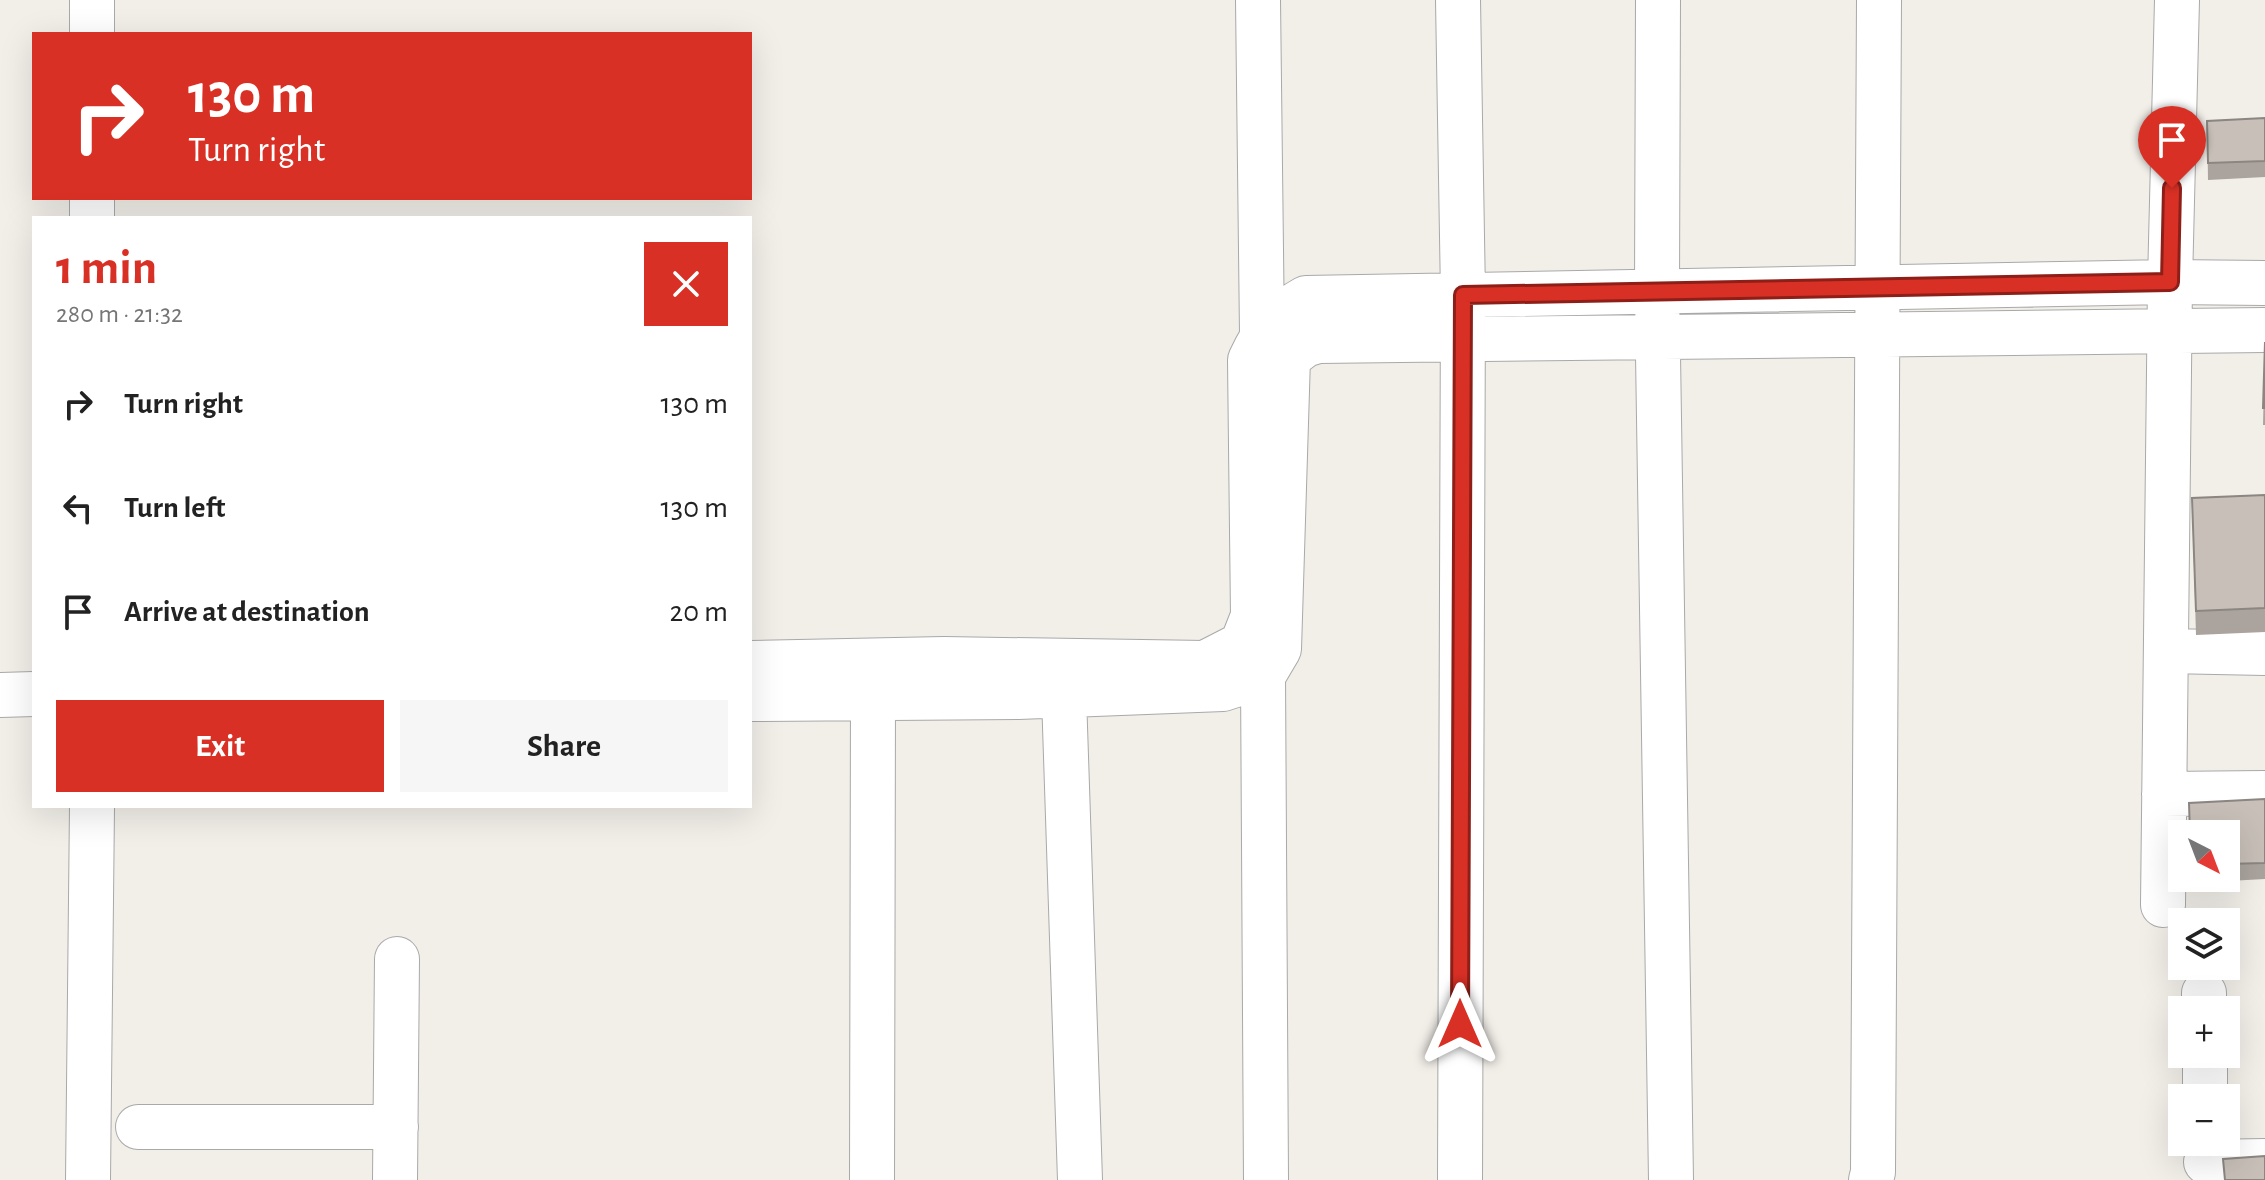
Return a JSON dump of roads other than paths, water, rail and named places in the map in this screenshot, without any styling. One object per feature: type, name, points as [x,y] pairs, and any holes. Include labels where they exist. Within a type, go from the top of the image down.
[{"type":"street","points":[[92,0],[92,32]]},
{"type":"street","points":[[1258,0],[1275,346]]},
{"type":"street","points":[[1458,0],[1463,295],[1460,1180]]},
{"type":"street","points":[[1658,0],[1657,291],[1671,1180]]},
{"type":"street","points":[[1871,1180],[1879,0]]},
{"type":"street","points":[[2163,905],[2170,282],[2177,0]]},
{"type":"street","points":[[1275,346],[1282,311],[1306,298],[2170,282],[2265,283]]},
{"type":"street","points":[[1266,1180],[1252,660],[1250,360],[1275,346],[1305,345],[1318,341],[2265,330]]},
{"type":"street","points":[[2167,651],[2265,653]]},
{"type":"street","points":[[752,663],[944,659],[1205,663],[1252,660]]},
{"type":"street","points":[[752,699],[1064,696],[1223,689],[1252,660]]},
{"type":"street","points":[[0,695],[32,694]]},
{"type":"street","points":[[1064,696],[1080,1180]]},
{"type":"street","points":[[872,1180],[873,698]]},
{"type":"street","points":[[2164,794],[2265,793]]},
{"type":"street","points":[[88,1180],[92,808]]},
{"type":"street","points":[[395,1180],[397,959]]},
{"type":"street","points":[[138,1127],[396,1127]]},
{"type":"street","points":[[2206,1161],[2265,1161]]}]
